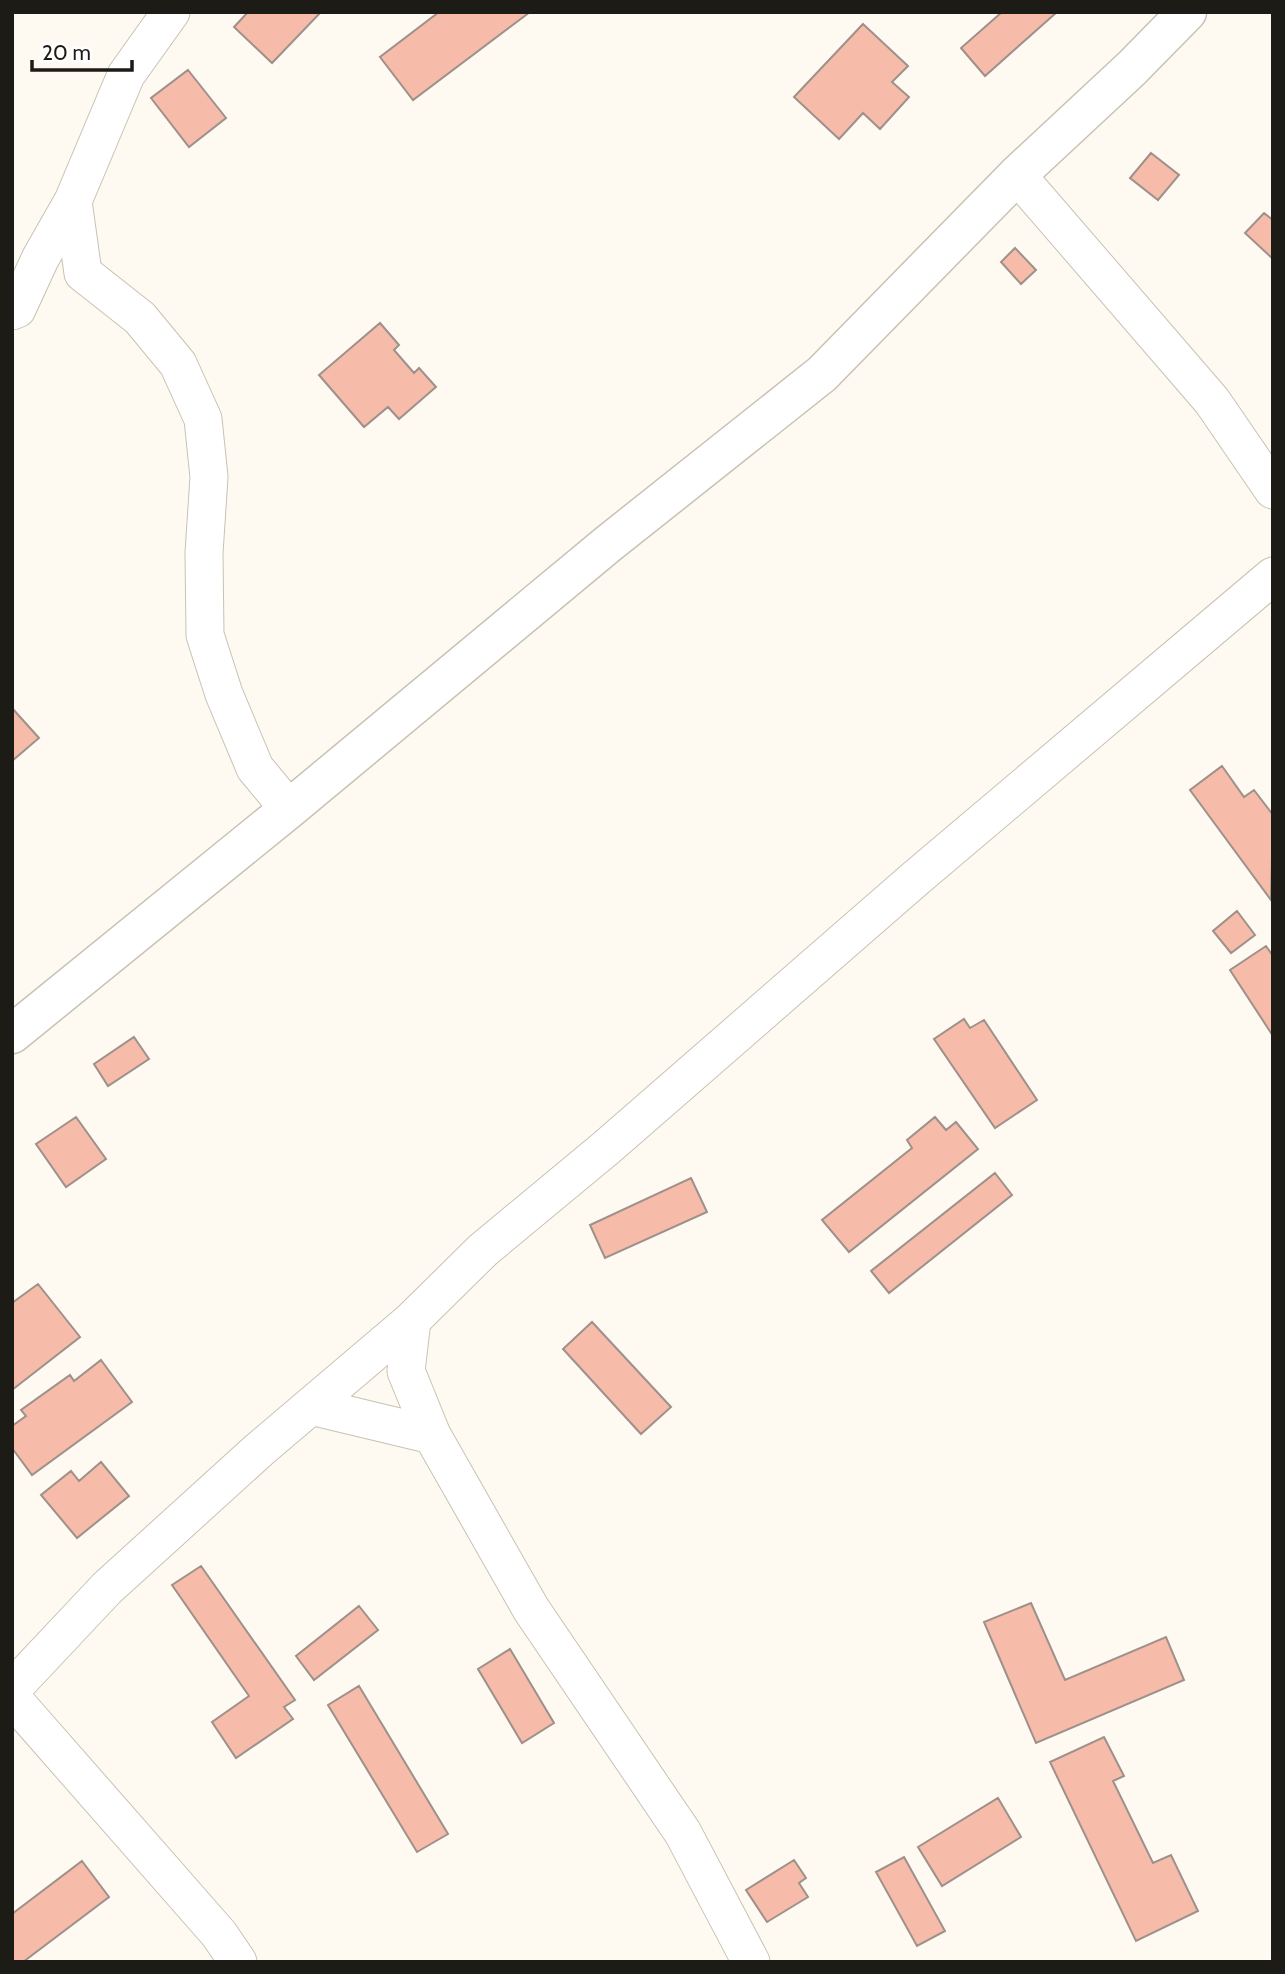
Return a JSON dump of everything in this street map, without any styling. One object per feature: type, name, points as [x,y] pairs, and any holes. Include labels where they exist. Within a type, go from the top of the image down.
[{"type":"street","points":[[12,311],[16,309],[40,259],[73,201],[126,75],[171,12]]},
{"type":"street","points":[[12,1034],[289,809],[608,544],[822,374],[1017,175],[1132,68],[1187,12]]},
{"type":"street","points":[[1017,175],[1212,401],[1273,490]]},
{"type":"street","points":[[73,201],[83,273],[140,318],[178,364],[204,419],[209,477],[204,553],[205,635],[224,694],[255,768],[289,809]]},
{"type":"street","points":[[12,1689],[107,1588],[259,1450],[412,1320],[483,1250],[606,1148],[916,878],[1273,576]]},
{"type":"street","points":[[412,1320],[406,1371],[432,1435],[531,1609],[683,1833],[751,1962]]},
{"type":"street","points":[[311,1406],[432,1435]]},
{"type":"street","points":[[12,1698],[219,1934],[238,1962]]},
{"type":"building","points":[[248,12],[321,12],[272,63],[234,27]]},
{"type":"building","points":[[439,12],[530,12],[413,100],[380,57]]},
{"type":"building","points":[[1002,12],[1057,12],[985,76],[961,48]]},
{"type":"building","points":[[863,24],[908,66],[892,82],[909,97],[880,129],[863,113],[839,139],[794,97]]},
{"type":"building","points":[[188,70],[226,118],[189,147],[151,98]]},
{"type":"building","points":[[1151,153],[1179,175],[1158,200],[1130,178]]},
{"type":"building","points":[[1264,213],[1273,220],[1273,259],[1245,233]]},
{"type":"building","points":[[1015,248],[1036,270],[1021,284],[1001,262]]},
{"type":"building","points":[[380,323],[399,345],[394,350],[414,373],[419,368],[436,387],[399,419],[388,407],[364,427],[319,375]]},
{"type":"building","points":[[12,708],[39,738],[12,761]]},
{"type":"building","points":[[1222,766],[1244,797],[1254,790],[1273,815],[1271,900],[1190,790]]},
{"type":"building","points":[[1237,911],[1255,935],[1231,953],[1213,931]]},
{"type":"building","points":[[1266,946],[1273,956],[1273,1036],[1230,970]]},
{"type":"building","points":[[964,1019],[970,1028],[984,1020],[1037,1100],[995,1128],[934,1039]]},
{"type":"building","points":[[134,1037],[149,1059],[108,1086],[94,1064]]},
{"type":"building","points":[[76,1117],[106,1159],[66,1187],[36,1144]]},
{"type":"building","points":[[935,1117],[946,1130],[956,1122],[978,1149],[849,1252],[822,1220],[912,1148],[907,1140]]},
{"type":"building","points":[[995,1173],[1012,1195],[889,1293],[871,1271]]},
{"type":"building","points":[[691,1178],[707,1212],[605,1258],[590,1225]]},
{"type":"building","points":[[38,1284],[80,1337],[12,1390],[12,1303]]},
{"type":"building","points":[[592,1322],[671,1407],[641,1434],[563,1349]]},
{"type":"building","points":[[101,1360],[132,1402],[32,1475],[12,1448],[12,1426],[26,1416],[21,1410],[70,1375],[74,1381]]},
{"type":"building","points":[[101,1462],[129,1496],[77,1538],[41,1495],[71,1471],[79,1481]]},
{"type":"building","points":[[201,1566],[295,1700],[284,1707],[293,1719],[236,1758],[212,1722],[249,1696],[172,1585]]},
{"type":"building","points":[[1031,1603],[1065,1680],[1166,1637],[1184,1680],[1036,1743],[984,1622]]},
{"type":"building","points":[[359,1606],[378,1630],[314,1680],[296,1656]]},
{"type":"building","points":[[510,1649],[554,1723],[522,1743],[478,1669]]},
{"type":"building","points":[[359,1686],[448,1834],[417,1852],[328,1705]]},
{"type":"building","points":[[1104,1737],[1124,1776],[1113,1781],[1153,1863],[1171,1855],[1198,1911],[1136,1941],[1050,1762]]},
{"type":"building","points":[[998,1798],[1021,1837],[942,1886],[918,1847]]},
{"type":"building","points":[[904,1857],[945,1931],[917,1946],[876,1872]]},
{"type":"building","points":[[794,1860],[806,1878],[799,1883],[808,1897],[767,1922],[746,1890]]},
{"type":"building","points":[[82,1861],[109,1897],[23,1962],[12,1962],[12,1914]]}]
